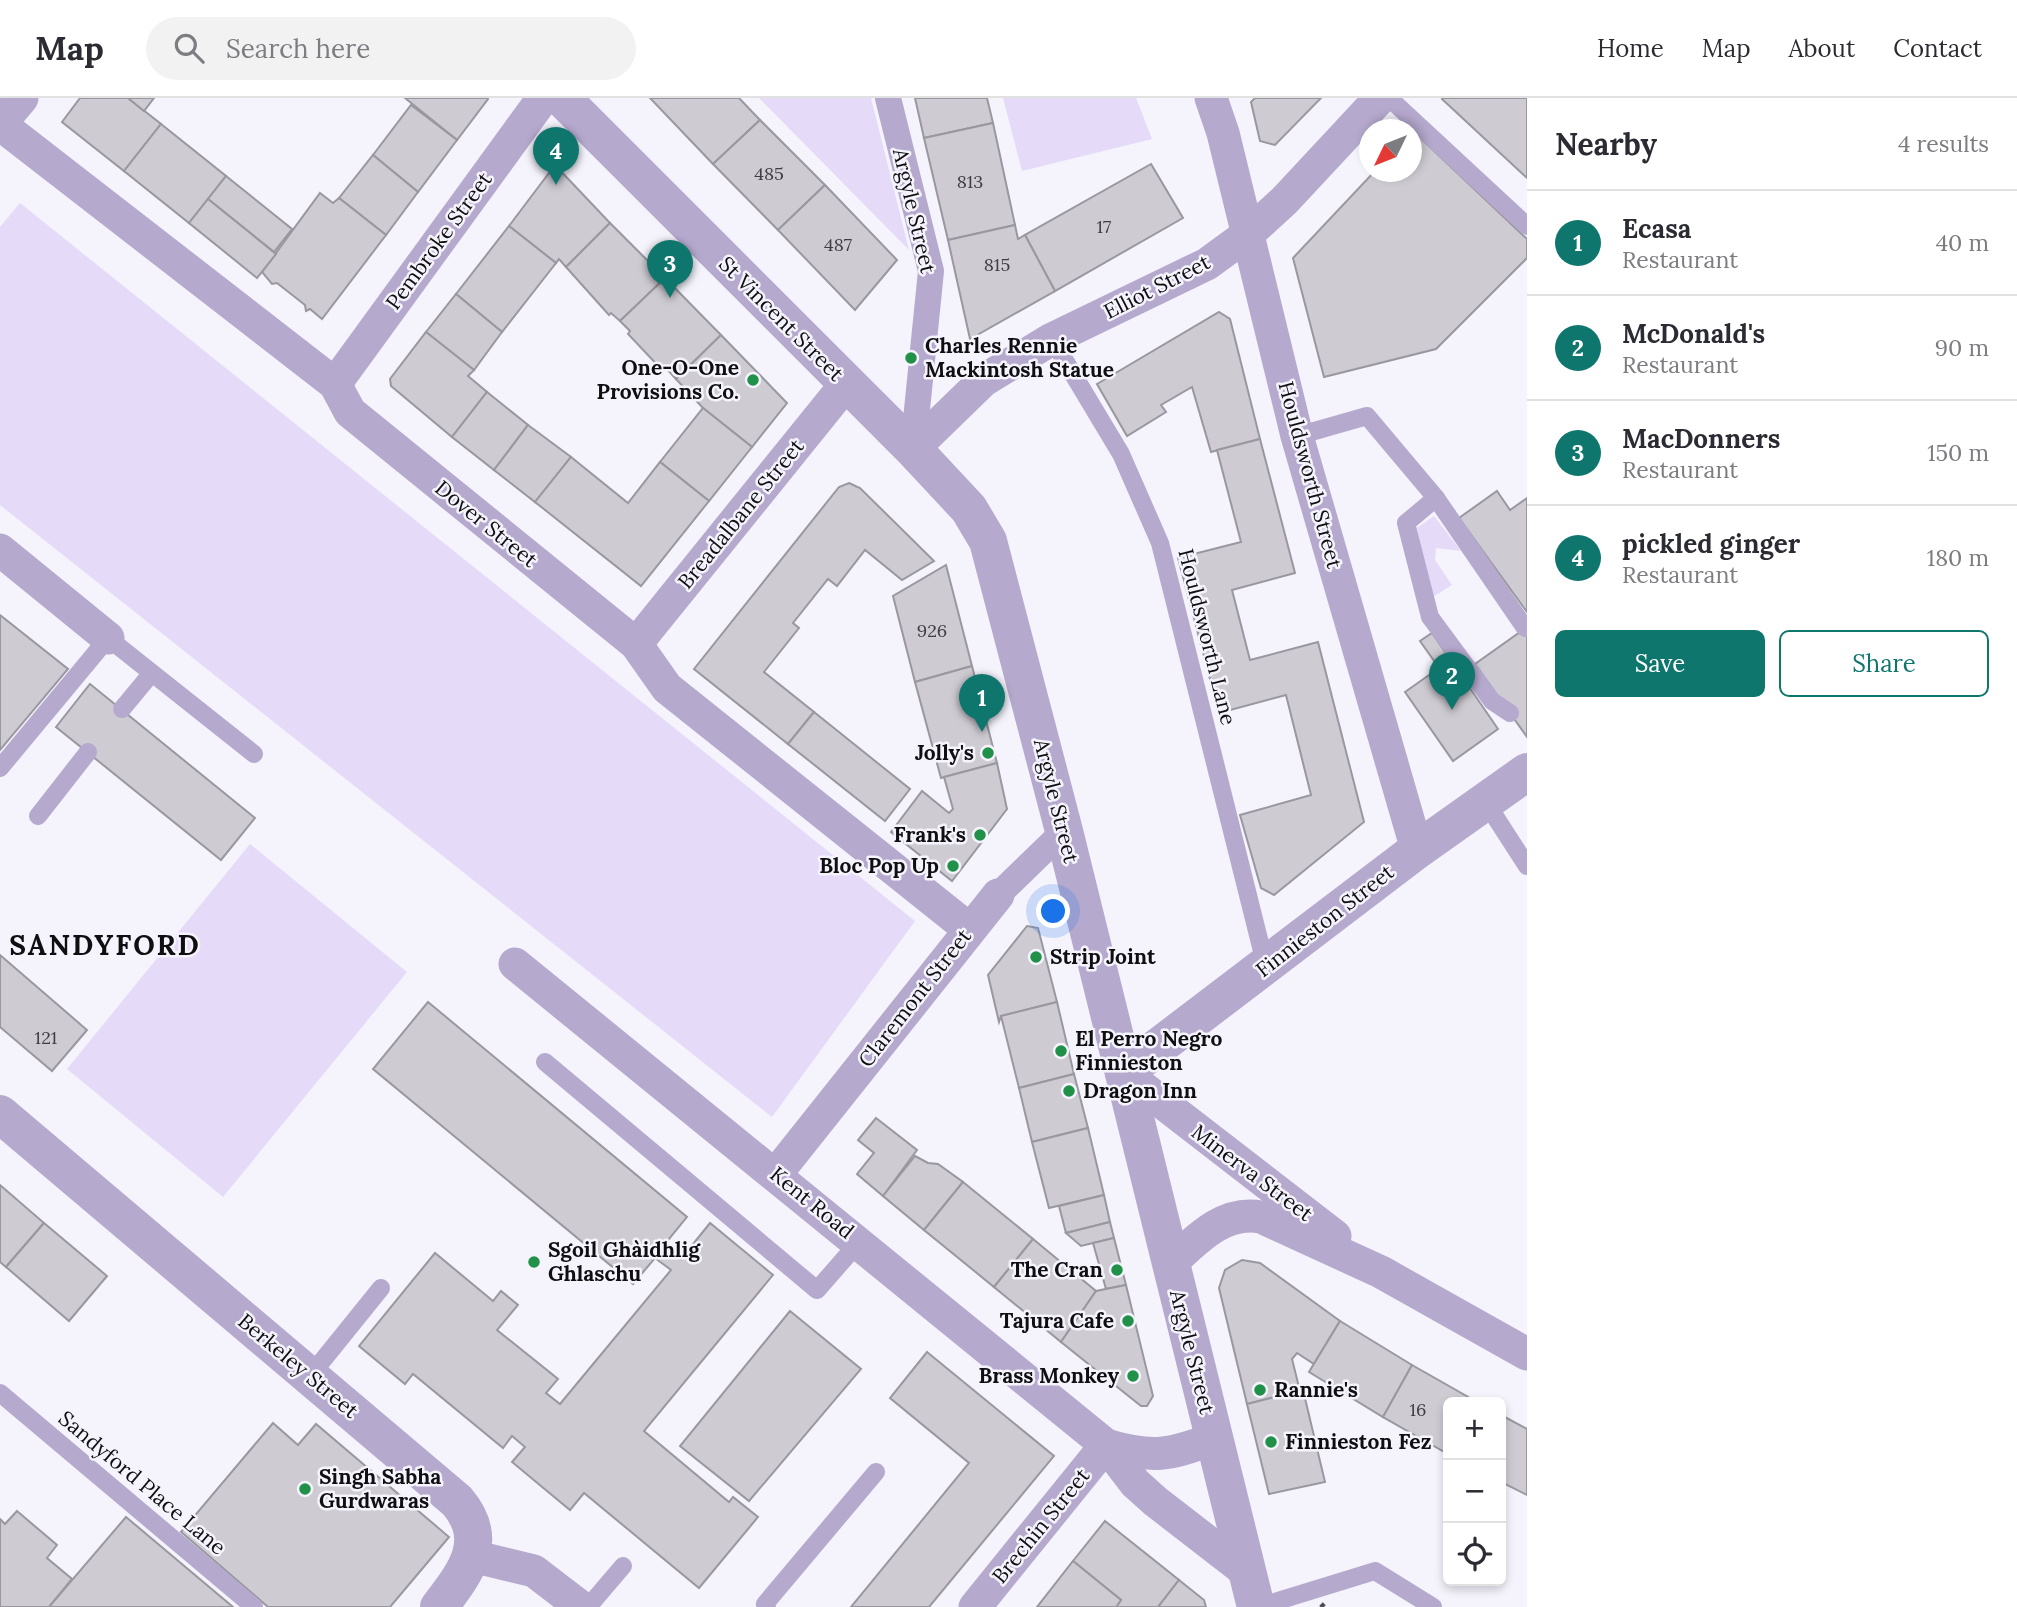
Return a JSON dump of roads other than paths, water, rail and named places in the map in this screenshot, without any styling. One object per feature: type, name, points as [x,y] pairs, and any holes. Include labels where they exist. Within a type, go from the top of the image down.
[{"type":"street","points":[[0,124],[22,98]]},
{"type":"street","name":"Pembroke Street","points":[[335,384],[543,98]]},
{"type":"street","name":"St Vincent Street","points":[[562,98],[913,449]]},
{"type":"street","name":"Argyle Street","points":[[888,98],[931,271],[913,449],[969,509],[988,541],[1064,831],[1254,1596]]},
{"type":"street","name":"Houldsworth Street","points":[[1211,98],[1248,234],[1297,436],[1417,850]]},
{"type":"street","name":"Elliot Street","points":[[913,449],[984,380],[1052,339],[1207,264],[1248,234],[1285,200],[1380,98]]},
{"type":"street","name":"Dover Street","points":[[0,124],[335,384],[350,412],[636,644],[667,688],[969,929]]},
{"type":"street","name":"Breadalbane Street","points":[[636,644],[846,384]]},
{"type":"street","points":[[0,551],[108,638]]},
{"type":"street","name":"Finnieston Street","points":[[1124,1073],[1417,850],[1527,772]]},
{"type":"street","name":"Claremont Street","points":[[776,1174],[969,929],[998,895],[1064,831]]},
{"type":"street","name":"Kent Road","points":[[515,964],[1106,1445],[1145,1492],[1254,1596]]},
{"type":"street","name":"Minerva Street","points":[[1124,1073],[1381,1272]]},
{"type":"street","name":"Berkeley Street","points":[[0,1114],[457,1501],[469,1517],[472,1556]]},
{"type":"street","name":"Minerva Street","points":[[1170,1264],[1226,1219],[1246,1214],[1261,1217],[1381,1272],[1527,1354]]},
{"type":"street","name":"Kent Road","points":[[1106,1445],[1138,1455],[1156,1456],[1213,1439]]},
{"type":"street","name":"Brechin Street","points":[[975,1607],[1106,1445]]},
{"type":"street","points":[[439,1607],[461,1577],[472,1556],[534,1571],[581,1607]]},
{"type":"lane","points":[[1389,98],[1527,226]]},
{"type":"lane","name":"Houldsworth Lane","points":[[1052,339],[1121,454],[1160,543],[1266,967]]},
{"type":"lane","points":[[1297,436],[1367,416],[1436,498],[1525,628]]},
{"type":"lane","points":[[1436,498],[1406,523],[1430,617],[1492,701],[1510,713]]},
{"type":"lane","points":[[0,768],[108,638],[254,754]]},
{"type":"lane","points":[[122,709],[151,674]]},
{"type":"lane","points":[[38,816],[88,752]]},
{"type":"lane","points":[[1485,801],[1527,866]]},
{"type":"lane","points":[[545,1062],[817,1290],[859,1242]]},
{"type":"lane","points":[[310,1376],[381,1288]]},
{"type":"lane","name":"Sandyford Place Lane","points":[[0,1393],[254,1607]]},
{"type":"lane","points":[[767,1607],[765,1604],[876,1472]]},
{"type":"lane","points":[[588,1607],[623,1566]]},
{"type":"lane","points":[[1254,1596],[1375,1570],[1433,1607]]},
{"type":"railway","points":[[1321,1604],[1324,1607]]},
{"type":"place","name":"pickled ginger","points":[[556,185]]},
{"type":"place","name":"MacDonners","points":[[670,298]]},
{"type":"place","name":"Charles Rennie Mackintosh Statue","points":[[911,358]]},
{"type":"place","name":"One-O-One Provisions Co.","points":[[753,380]]},
{"type":"place","name":"McDonald's","points":[[1452,710]]},
{"type":"place","name":"Ecasa","points":[[982,732]]},
{"type":"place","name":"Jolly's","points":[[988,753]]},
{"type":"place","name":"Frank's","points":[[980,835]]},
{"type":"place","name":"Bloc Pop Up","points":[[953,866]]},
{"type":"place","name":"Strip Joint","points":[[1036,957]]},
{"type":"place","name":"El Perro Negro Finnieston","points":[[1061,1051]]},
{"type":"place","name":"Dragon Inn","points":[[1069,1091]]},
{"type":"place","name":"Sgoil Ghàidhlig Ghlaschu","points":[[534,1262]]},
{"type":"place","name":"The Cran","points":[[1117,1270]]},
{"type":"place","name":"Tajura Cafe","points":[[1128,1321]]},
{"type":"place","name":"Brass Monkey","points":[[1133,1376]]},
{"type":"place","name":"Rannie's","points":[[1260,1390]]},
{"type":"place","name":"Finnieston Fez","points":[[1271,1442]]},
{"type":"place","name":"Singh Sabha Gurdwaras","points":[[305,1489]]},
{"type":"district","name":"SANDYFORD","points":[[105,945]]}]
